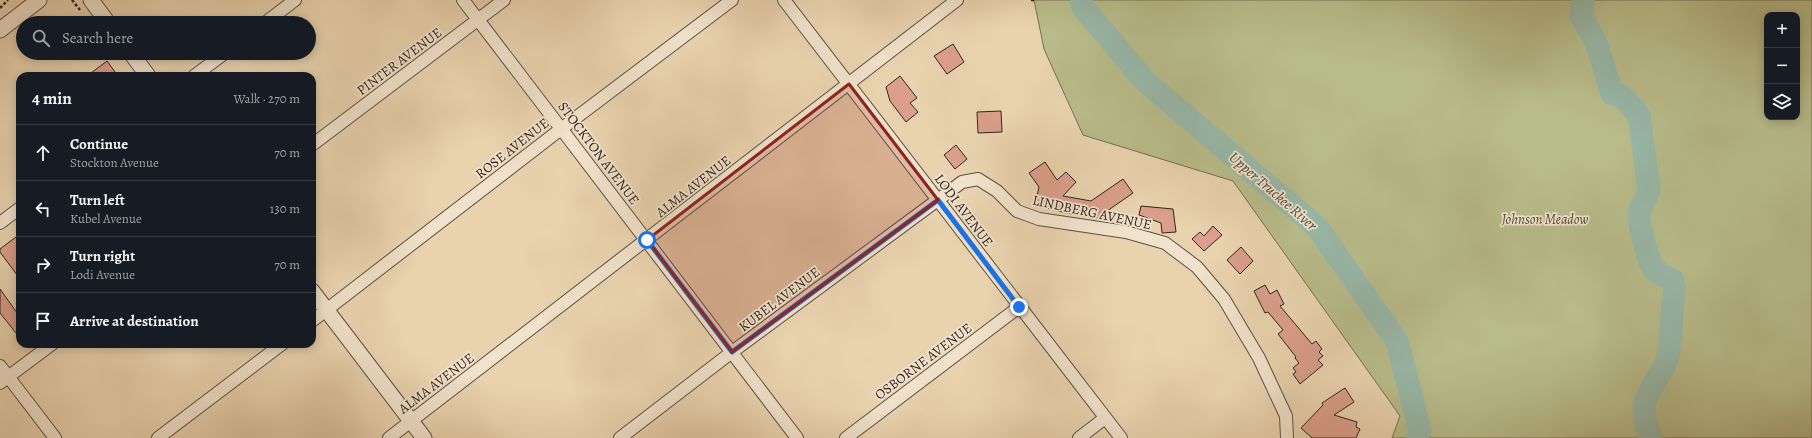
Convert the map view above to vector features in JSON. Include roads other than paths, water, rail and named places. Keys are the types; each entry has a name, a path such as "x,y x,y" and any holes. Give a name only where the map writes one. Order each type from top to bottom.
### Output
{"street":[{"path":"18,16 39,0"},
{"path":"91,0 103,16"},
{"path":"274,16 295,0"},
{"name":"STOCKTON AVENUE","path":"463,0 797,438"},
{"name":"PINTER AVENUE","path":"316,142 504,0"},
{"name":"ROSE AVENUE","path":"316,318 561,129 732,0"},
{"name":"LODI AVENUE","path":"784,0 1121,438"},
{"name":"ALMA AVENUE","path":"389,438 957,0"},
{"path":"0,30 16,18"},
{"path":"136,60 145,72"},
{"path":"199,72 216,60"},
{"name":"LINDBERG AVENUE","path":"938,200 962,182 978,179 997,191 1018,211 1039,219 1126,232 1165,243 1197,267 1224,298 1259,358 1286,416 1287,438"},
{"name":"KUBEL AVENUE","path":"620,438 732,352 938,200"},
{"path":"0,223 16,211"},
{"path":"316,295 424,438"},
{"name":"OSBORNE AVENUE","path":"846,438 1019,307"},
{"path":"4,380 47,348"},
{"path":"158,438 277,348"},
{"path":"0,366 4,380 55,438"},
{"path":"1079,438 1105,418"}],"waterway":[{"name":"Upper Truckee River","path":"1081,0 1083,7 1145,81 1317,227 1397,341 1420,430 1417,438"},
{"name":"Upper Truckee River","path":"1583,0 1581,16 1596,42 1612,94 1621,95 1639,115 1649,189 1641,208 1639,218 1651,264 1658,272 1673,280 1674,285 1675,292 1672,310 1669,353 1665,365 1647,397 1644,407 1645,421 1651,438"}],"park label":[{"name":"Johnson Meadow","path":"1545,219"}]}
